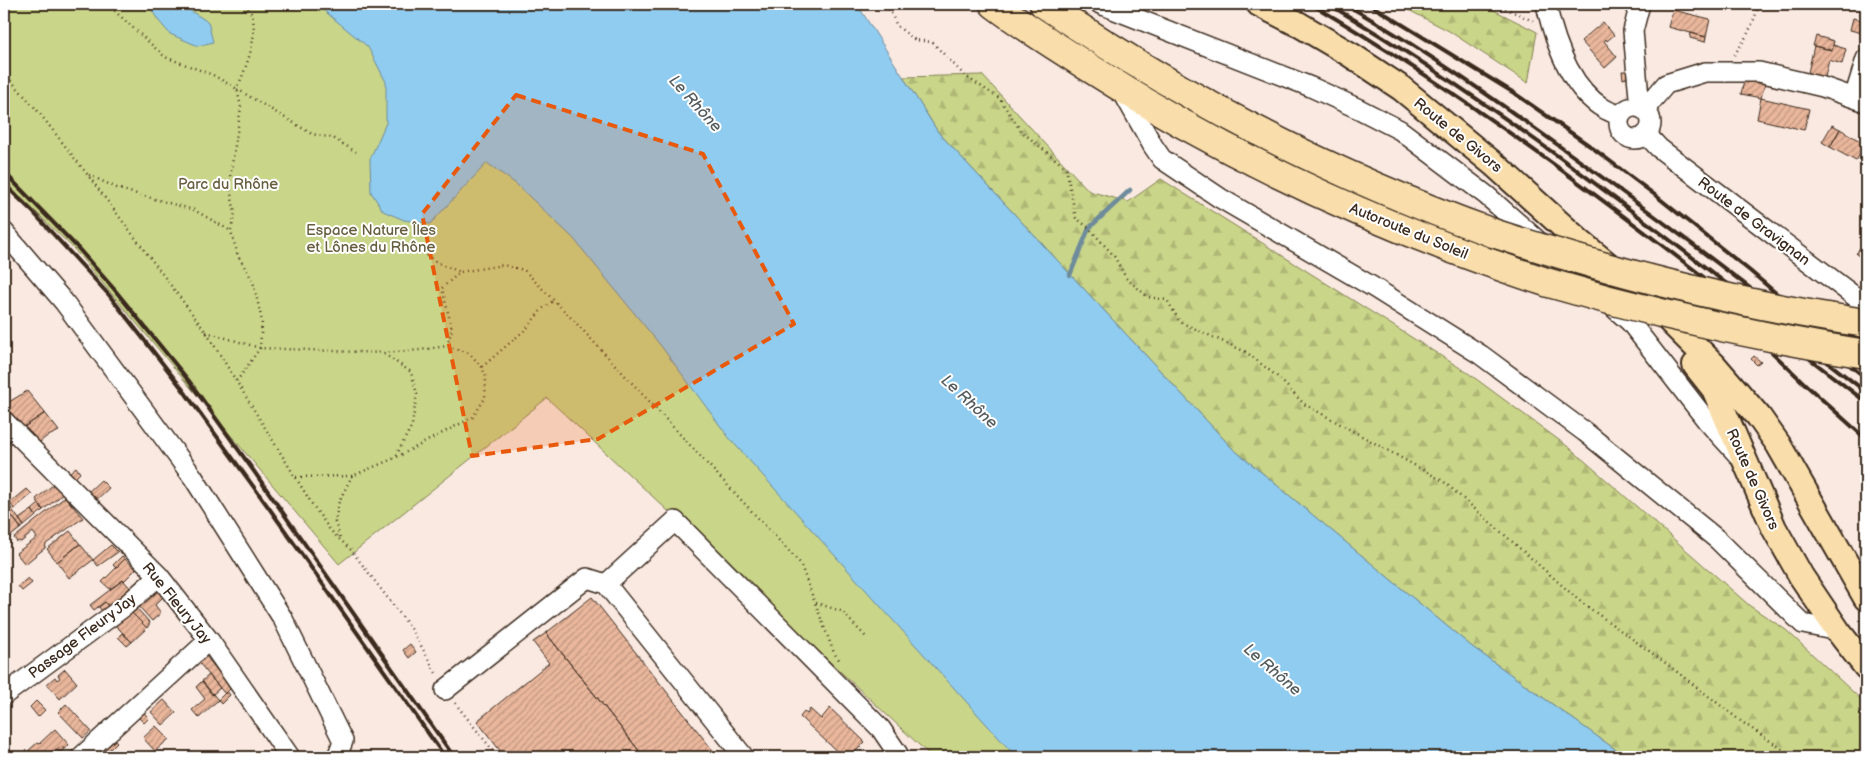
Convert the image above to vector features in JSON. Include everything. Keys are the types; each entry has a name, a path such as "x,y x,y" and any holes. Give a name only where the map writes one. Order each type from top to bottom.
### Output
{"highway":[{"name":"Autoroute du Soleil","path":"994,4 1121,88 1226,148 1330,198 1469,256 1549,283 1652,312 1761,336 1866,354"},
{"name":"Autoroute du Soleil","path":"1044,4 1136,63 1248,126 1355,178 1493,233 1573,258 1674,286 1778,309 1866,323"}],"main road":[{"name":"Route de Givors","path":"1259,4 1300,25 1351,55 1408,94 1496,166 1579,241 1640,292 1714,365 1759,417 1778,444 1866,598"},
{"name":"Route de Givors","path":"1640,292 1714,389 1774,528 1801,576 1838,631 1866,667"},
{"path":"1732,432 1742,420 1759,417"},
{"path":"1801,576 1825,601 1852,636 1866,644"}],"street":[{"path":"1100,4 1311,87 1367,112 1400,130 1486,194 1630,322 1707,421 1745,462"},
{"path":"1640,4 1633,31 1642,109 1650,118 1650,125 1646,134 1641,137 1632,138 1624,134 1620,127 1620,116 1629,108 1642,109"},
{"path":"1548,12 1567,67 1583,90 1602,107 1620,116"},
{"path":"1642,109 1666,84 1705,72 1759,72 1823,87 1860,100 1866,59"},
{"path":"1121,88 1162,159 1220,198 1373,287 1481,355 1585,432 1718,540 1803,624 1838,631"},
{"name":"Route de Gravignan","path":"1646,134 1659,148 1866,305"},
{"path":"4,232 64,302 193,477 283,620 343,752"},
{"name":"Rue Fleury Jay","path":"4,422 159,576 209,640 290,757"},
{"path":"606,584 674,521 881,728 898,754 898,757"},
{"name":"Passage Fleury Jay","path":"4,695 125,606 159,576"},
{"path":"445,690 587,578 606,584 744,757"},
{"path":"81,757 209,640"}],"path":[{"path":"107,4 165,57 214,75 312,134 333,138 356,152"},
{"path":"236,382 260,348 262,321 253,281 238,256 231,230 236,213 230,184 241,107 237,88 250,56 254,33 250,9 245,4"},
{"path":"887,4 897,26 914,40 932,42 965,76 999,98 1021,131 1066,168 1076,218 1089,228 1114,256 1126,278 1148,297 1167,300 1180,322 1246,352 1279,378 1304,404 1443,481 1581,602 1663,661 1742,722 1794,757"},
{"path":"1496,4 1535,22 1548,12"},
{"path":"1721,72 1745,41 1756,17 1759,4"},
{"path":"4,73 37,110 87,174 206,332 330,530 351,550 413,631 445,690 498,757"},
{"path":"87,174 119,189 194,210 231,230"},
{"path":"414,247 436,262 460,272 503,265 524,270 577,324 800,563 834,653 843,666"},
{"path":"447,346 452,328 442,288 460,272"},
{"path":"482,368 527,328 542,309 553,301"},
{"path":"206,332 260,348 383,353 447,346 469,353 482,368 486,378 485,398 473,417 395,458 352,476 296,478"},
{"path":"383,353 411,372 417,394 412,425 395,458"},
{"path":"341,539 335,522 339,502 352,476"},
{"path":"816,603 840,611 867,638"}],"highlighted area":[{"path":"516,95 703,154 794,324 598,439 472,456 422,214"}],"green space":[{"name":"Espace Nature Îles et Lônes du Rhône","path":"4,4 615,4 1295,757 932,757 547,398 339,564 74,249 4,181"},
{"path":"1397,4 1482,4 1537,32 1528,83 1449,31"},
{"path":"982,75 1089,191 1128,202 1161,179 1468,373 1571,449 1750,606 1786,630 1866,704 1866,757 1626,757 1471,646 1232,448 938,132 903,77"}],"water":[{"path":"148,4 180,4 208,22 213,42 198,46 170,34"},
{"name":"Le Rhône","path":"316,4 857,4 938,132 1232,448 1471,646 1626,757 1016,757 730,439 661,346 573,238 516,184 487,163 430,224 404,220 383,211 371,192 370,159 386,123 386,82 368,47"}],"building":[{"path":"1673,10 1710,19 1706,37 1668,27"},
{"path":"1853,18 1866,21 1866,34 1850,30"},
{"path":"1603,22 1614,35 1607,41 1606,39 1604,41 1617,57 1605,68 1581,41"},
{"path":"1691,33 1706,37 1705,42 1690,38"},
{"path":"1816,36 1834,41 1832,50 1813,46"},
{"path":"1833,45 1846,49 1842,64 1829,60 1824,81 1807,77 1814,46 1832,50"},
{"path":"1622,71 1627,71 1627,78 1623,79"},
{"path":"1744,81 1765,84 1761,98 1741,94"},
{"path":"1761,98 1809,109 1804,130 1757,119"},
{"path":"1832,125 1840,129 1830,147 1822,142"},
{"path":"1840,129 1865,144 1856,161 1830,147"},
{"path":"1861,246 1866,250 1862,258 1856,254"},
{"path":"1754,356 1761,362 1757,365 1751,359"},
{"path":"27,391 45,413 24,427 4,405"},
{"path":"45,413 59,431 40,442 24,427"},
{"path":"76,467 80,473 74,479 69,473"},
{"path":"101,480 109,488 95,501 87,493"},
{"path":"54,484 63,494 43,510 36,499"},
{"path":"27,489 32,494 14,509 10,503"},
{"path":"65,497 83,518 46,544 45,548 25,564 16,553 37,538 33,532 21,542 17,542 14,538"},
{"path":"8,504 24,526 21,528 5,507"},
{"path":"39,504 43,510 36,516 32,510"},
{"path":"5,507 21,528 7,539 4,535"},
{"path":"32,510 36,516 24,526 19,519"},
{"path":"70,531 80,544 57,562 47,549"},
{"path":"80,544 93,560 69,578 57,562"},
{"path":"111,545 118,552 98,566 93,560"},
{"path":"122,556 125,559 116,568 113,565"},
{"path":"125,559 136,569 124,581 110,589 102,582"},
{"path":"28,578 32,583 22,591 18,586"},
{"path":"123,580 133,591 111,609 105,602 94,610 90,605"},
{"path":"154,586 164,596 155,605 161,613 152,621 135,602"},
{"path":"592,597 718,757 644,757 546,633"},
{"path":"105,602 111,609 104,614 99,607"},
{"path":"133,604 150,623 147,628 128,609"},
{"path":"128,609 147,628 132,642 111,621"},
{"path":"122,633 132,642 127,646 118,637"},
{"path":"546,633 644,757 505,757 477,721 549,663 533,642"},
{"path":"410,644 416,652 409,658 403,650"},
{"path":"202,651 231,688 225,694 195,658"},
{"path":"65,669 77,683 60,699 47,684 55,677 57,680 60,678 58,675"},
{"path":"209,675 220,688 212,695 202,681"},
{"path":"202,681 218,700 199,718 192,710 205,699 196,687"},
{"path":"227,691 230,695 221,704 218,700"},
{"path":"164,700 176,713 163,725 151,712"},
{"path":"36,701 45,710 38,717 30,707"},
{"path":"66,704 91,731 83,738 58,712"},
{"path":"830,708 865,742 850,757 843,757 800,717 804,712 807,714 810,709 821,719"},
{"path":"140,709 149,718 144,723 135,714"},
{"path":"156,726 169,739 155,751 143,738"},
{"path":"55,729 69,745 64,749 61,746 49,757 47,754 44,757 33,757 27,752 37,743 39,744"},
{"path":"111,736 117,742 102,757 88,757"},
{"path":"61,746 64,749 60,753 56,750"}],"waterway":[{"path":"1070,275 1089,228 1130,190"}],"railway":[{"path":"1311,4 1384,48 1525,144 1663,246 1866,402"},
{"path":"1328,4 1399,47 1536,140 1669,239 1866,392"},
{"path":"1345,4 1448,68 1548,138 1646,209 1866,378"},
{"path":"1369,4 1514,93 1590,146 1655,195 1866,365"},
{"path":"4,172 77,247 189,381 454,757"},
{"path":"4,184 32,211 109,295 181,387 445,757"},
{"path":"1699,282 1806,385 1866,439"}],"park label":[{"name":"Parc du Rhône","path":"228,184"}]}
